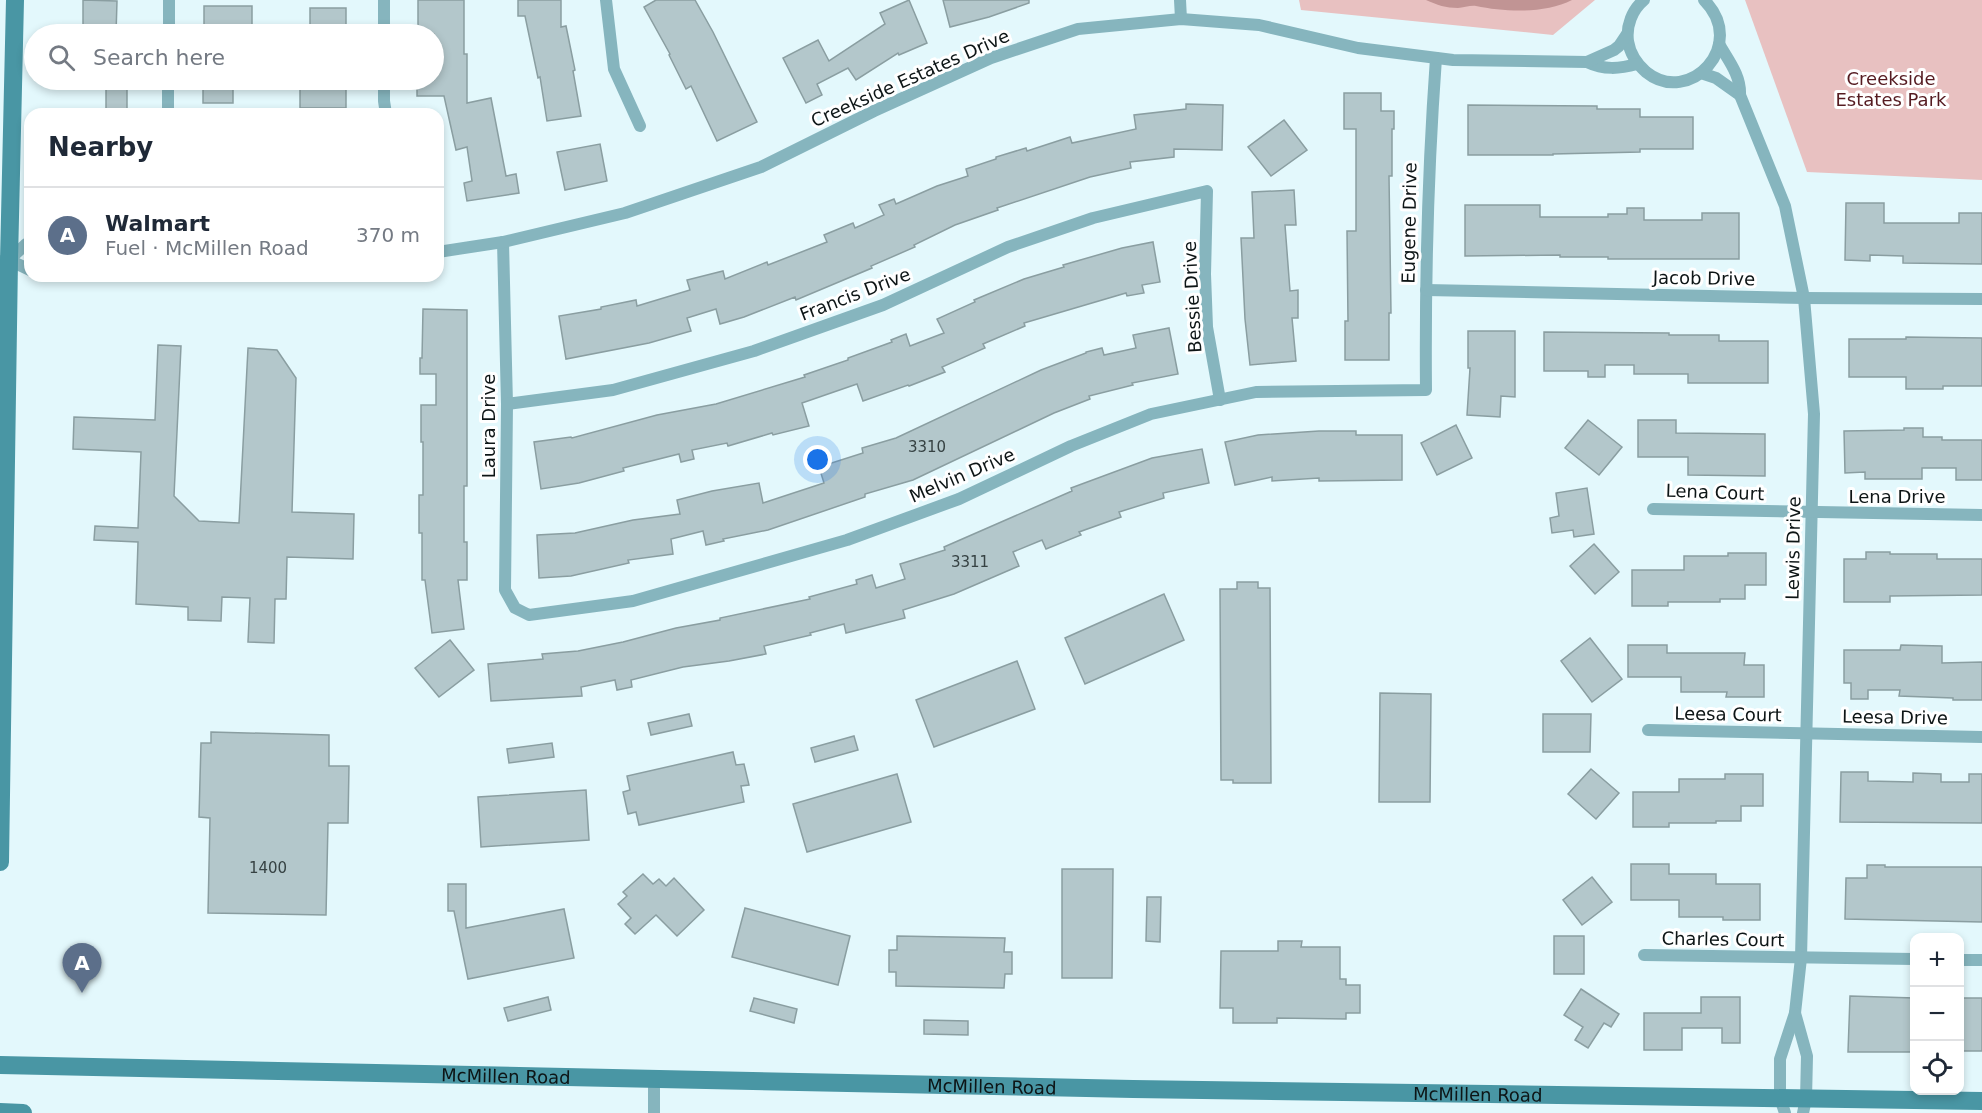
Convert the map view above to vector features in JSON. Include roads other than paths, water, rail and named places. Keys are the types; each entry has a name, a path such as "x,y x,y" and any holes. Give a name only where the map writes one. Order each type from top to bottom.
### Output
{"main road":[{"path":"0,862 4,260 15,0"},
{"name":"McMillen Road","path":"0,1065 1782,1106 1982,1101"},
{"path":"0,1112 23,1113"}],"street":[{"path":"169,0 169,24"},
{"path":"384,0 384,24"},
{"path":"606,0 614,69 640,126"},
{"path":"1180,0 1181,19"},
{"path":"1644,0 1632,15 1627,34 1629,50 1637,64 1652,76 1667,82 1680,82 1701,73 1713,61 1721,33 1713,11 1704,0"},
{"name":"Creekside Estates Drive","path":"444,251 503,242 625,213 761,167 874,111 991,58 1078,29 1181,19 1259,25 1358,48 1453,60 1587,62 1614,50 1627,34"},
{"name":"Lewis Drive","path":"1719,44 1737,74 1741,86 1740,95 1785,206 1804,298 1814,414 1801,958 1795,1013 1780,1059 1782,1106"},
{"name":"Eugene Drive","path":"1426,390 1429,152 1436,58"},
{"name":"Creekside Estates Drive","path":"1587,62 1598,68 1621,69 1637,64"},
{"path":"1701,73 1716,78 1740,95"},
{"path":"168,90 168,108"},
{"path":"384,90 385,108"},
{"name":"Bessie Drive","path":"1207,191 1205,274 1207,327 1220,400"},
{"name":"Francis Drive","path":"507,404 613,390 754,351 883,305 1008,247 1093,218 1207,191"},
{"name":"Laura Drive","path":"503,242 507,404 505,590 515,608"},
{"path":"4,260 24,245"},
{"path":"4,260 24,268"},
{"name":"Jacob Drive","path":"1426,290 1804,298 1982,299"},
{"name":"Melvin Drive","path":"515,608 528,615 633,601 847,540 959,499 1071,446 1151,414 1256,392 1426,390"},
{"name":"Lena Court","path":"1653,509 1812,513"},
{"name":"Lena Drive","path":"1812,513 1982,515"},
{"name":"Leesa Court","path":"1648,730 1807,734"},
{"name":"Leesa Drive","path":"1807,734 1982,737"},
{"name":"Charles Court","path":"1644,956 1910,960"},
{"path":"1964,960 1982,960"},
{"name":"Lewis Drive","path":"1795,1013 1808,1056 1804,1106"},
{"path":"654,1079 654,1113"}],"place":[{"name":"Walmart","path":"82,993"}],"park label":[{"name":"Creekside Estates Park","path":"1891,88"}]}
